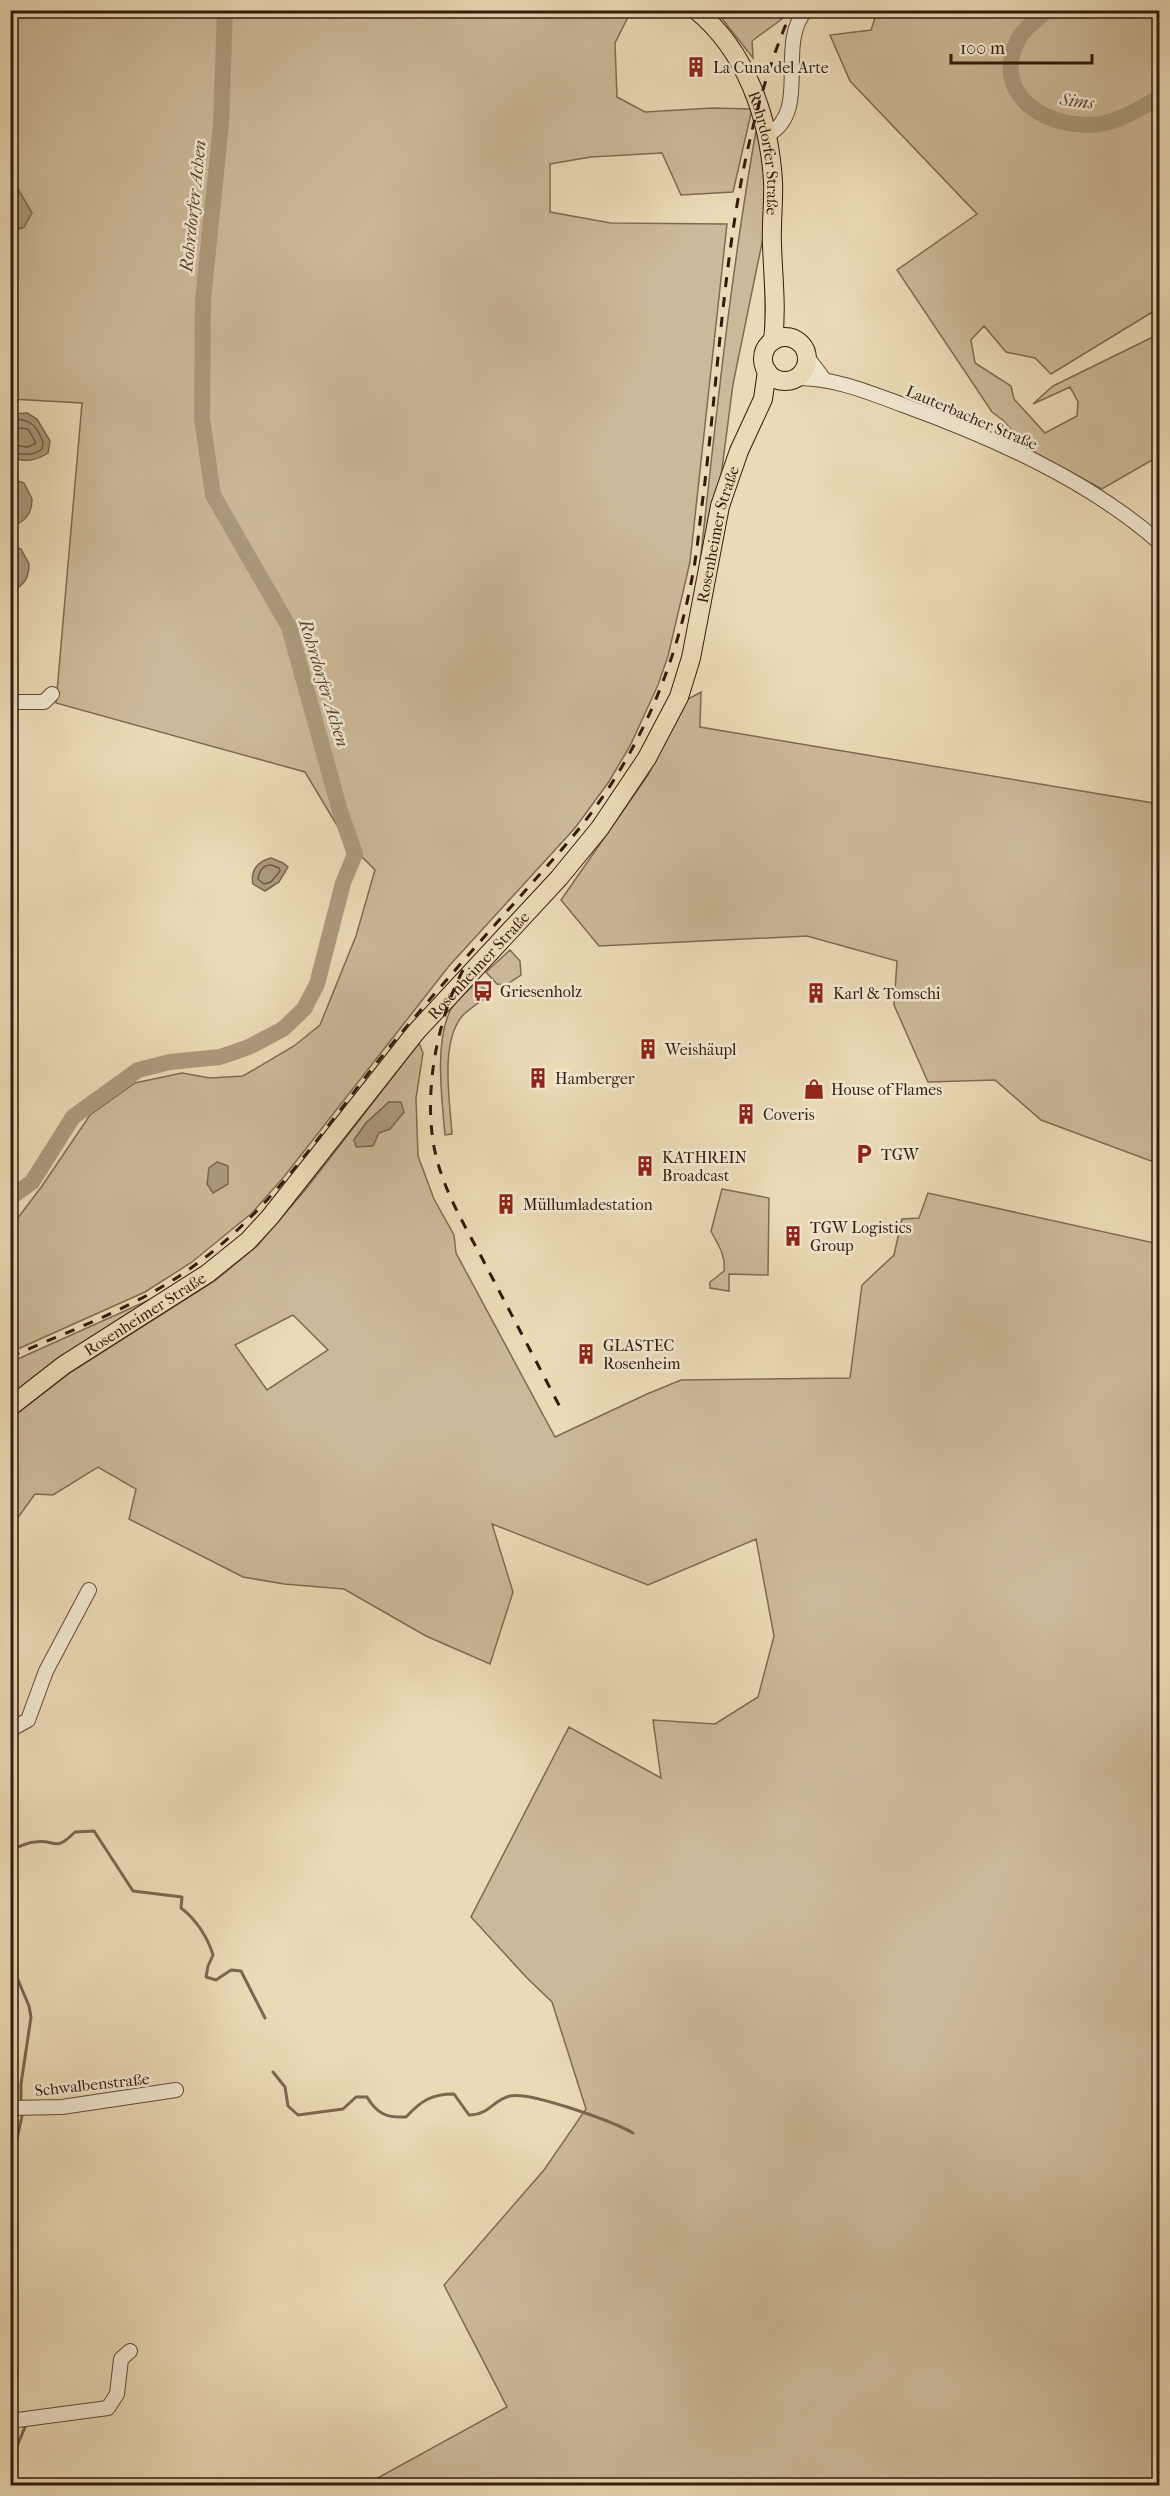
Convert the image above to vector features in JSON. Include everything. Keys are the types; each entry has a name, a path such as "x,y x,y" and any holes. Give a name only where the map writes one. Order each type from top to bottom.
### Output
{"main road":[{"name":"Rohrdorfer Straße","path":"696,10 720,34 747,76 767,135 773,183 772,244 776,314 782,339"},
{"path":"782,339 804,347 807,358 805,369 790,379 775,379 767,371 764,355 782,339"},
{"name":"Rosenheimer Straße","path":"10,1407 64,1365 207,1274 248,1241 270,1217 416,1032 600,828 646,758 679,697 691,658 720,506 739,451 763,399 767,371"},
{"name":"Rosenheimer Straße","path":"763,399 790,379"}],"street":[{"path":"767,135 778,129 788,111 794,39 806,10"},
{"path":"807,358 823,378"},
{"name":"Lauterbacher Straße","path":"790,379 823,378 946,420 999,443 1039,463 1113,508 1160,543"},
{"path":"10,702 44,702 52,694"},
{"path":"10,1730 28,1720 46,1671 89,1590"},
{"name":"Schwalbenstraße","path":"10,2108 62,2108 176,2090"},
{"path":"10,2421 108,2408 117,2394 121,2359 130,2351"}],"shaded area":[{"path":"1055,10 1057,13 1063,10 1159,11 1159,308 1051,374 1035,358 1006,352 984,326 971,340 975,363 1011,386 1014,399 1045,433 1077,416 1078,402 1070,387 1033,404 1053,386 1159,334 1159,456 1102,489 1035,453 1032,440 1013,432 992,412 897,270 977,214 850,81 830,35 871,30 875,18 869,11"},
{"path":"10,11 631,11 615,43 617,97 645,112 712,108 752,109 733,192 681,195 662,153 591,157 550,164 550,212 611,223 727,224 690,562 668,656 658,685 630,746 608,783 575,828 449,966 283,1178 252,1213 192,1262 145,1292 11,1352 11,1227 90,1115 135,1083 182,1073 210,1078 243,1076 294,1046 320,1025 356,936 375,870 347,842 305,772 56,703 82,403 11,399 11,232 24,227 20,195 11,177"},
{"path":"716,11 788,11 786,16 752,41 753,58"},
{"path":"757,125 765,156 765,228 733,384 720,484 698,581 731,295"},
{"path":"701,692 700,727 1159,804 1159,1164 1041,1120 995,1080 928,1082 894,1005 897,961 807,936 599,946 561,900 648,775 686,700"},
{"path":"510,950 520,961 521,975 506,985 497,984 486,972"},
{"path":"477,982 490,994 464,1014 456,1025 451,1039 448,1088 452,1134 445,1135 440,1071 442,1037 451,1009"},
{"path":"419,1043 423,1053 416,1098 418,1156 434,1199 454,1235 456,1253 555,1437 681,1380 850,1378 862,1285 894,1255 902,1219 919,1218 928,1193 1159,1244 1159,2485 369,2485 372,2481 507,2407 444,2285 544,2170 586,2109 552,2002 471,1917 569,1727 661,1778 653,1720 715,1724 758,1697 774,1636 756,1539 648,1585 492,1524 513,1592 490,1664 426,1636 344,1589 284,1584 243,1577 129,1519 136,1489 98,1467 53,1495 35,1494 11,1527 11,1418 71,1372 216,1280 257,1246 306,1189","holes":["389,1102 390,1129 354,1140 366,1123","293,1315 328,1350 267,1390 235,1345"]},
{"path":"722,1189 769,1198 768,1275 729,1274 729,1291 710,1288 710,1282 724,1271 723,1255 711,1231"},
{"path":"158,1296 11,1400 11,1362"}],"water":[{"path":"11,177 32,213 24,227 11,232"},
{"path":"27,413 37,419 50,441 48,453 30,460 11,458 11,414"},
{"path":"10,478 24,483 32,499 27,517 11,526"},
{"path":"10,544 21,549 29,564 25,581 11,591"},
{"path":"271,858 288,867 279,882 265,891 253,884 252,879 259,864"},
{"path":"389,1102 401,1102 404,1112 390,1129 379,1133 373,1146 356,1147 354,1140 366,1123"},
{"path":"217,1162 228,1166 228,1184 213,1193 207,1184 209,1168"}],"waterway":[{"name":"Rohrdorfer Achen","path":"10,1198 32,1182 73,1117 138,1070 170,1062 220,1057 249,1047 283,1029 304,1009 317,984 343,883 355,854 340,811 289,627 213,495 202,418 203,299 221,125 225,10"},
{"name":"Sims","path":"1048,10 1031,24 1018,40 1011,60 1012,78 1018,93 1030,106 1045,116 1062,122 1081,125 1100,124 1124,117 1160,97"},
{"path":"10,1850 32,1842 59,1844 75,1832 94,1831 133,1891 182,1897 181,1908 201,1929 213,1955 206,1977 216,1980 231,1970 241,1971 265,2018"},
{"path":"10,1961 29,2006 31,2017 21,2084 21,2100"},
{"path":"273,2072 285,2087 288,2106 298,2115 343,2109 356,2097 367,2097 383,2114 406,2117 427,2100 439,2095 454,2094 469,2115 481,2113 504,2098 520,2096 572,2108 633,2133"},
{"path":"10,2172 22,2116"},
{"path":"10,2463 25,2427"}],"railway":[{"path":"10,1357 106,1316 152,1293 195,1265 252,1216 301,1161 407,1026 578,830 630,753 657,697 686,608 697,551 722,316 739,191 752,129 770,69 792,10"},
{"path":"463,970 445,1013 434,1061 431,1110 436,1156 456,1209 561,1409"}],"place":[{"name":"La Cuna del Arte","path":"696,67"},
{"name":"Griesenholz","path":"483,991"},
{"name":"Karl & Tomschi","path":"816,993"},
{"name":"Weishäupl","path":"648,1049"},
{"name":"Hamberger","path":"538,1078"},
{"name":"House of Flames","path":"814,1089"},
{"name":"Coveris","path":"746,1114"},
{"name":"TGW","path":"864,1154"},
{"name":"KATHREIN Broadcast","path":"645,1166"},
{"name":"Müllumladestation","path":"506,1204"},
{"name":"TGW Logistics Group","path":"793,1236"},
{"name":"GLASTEC Rosenheim","path":"586,1354"}]}
